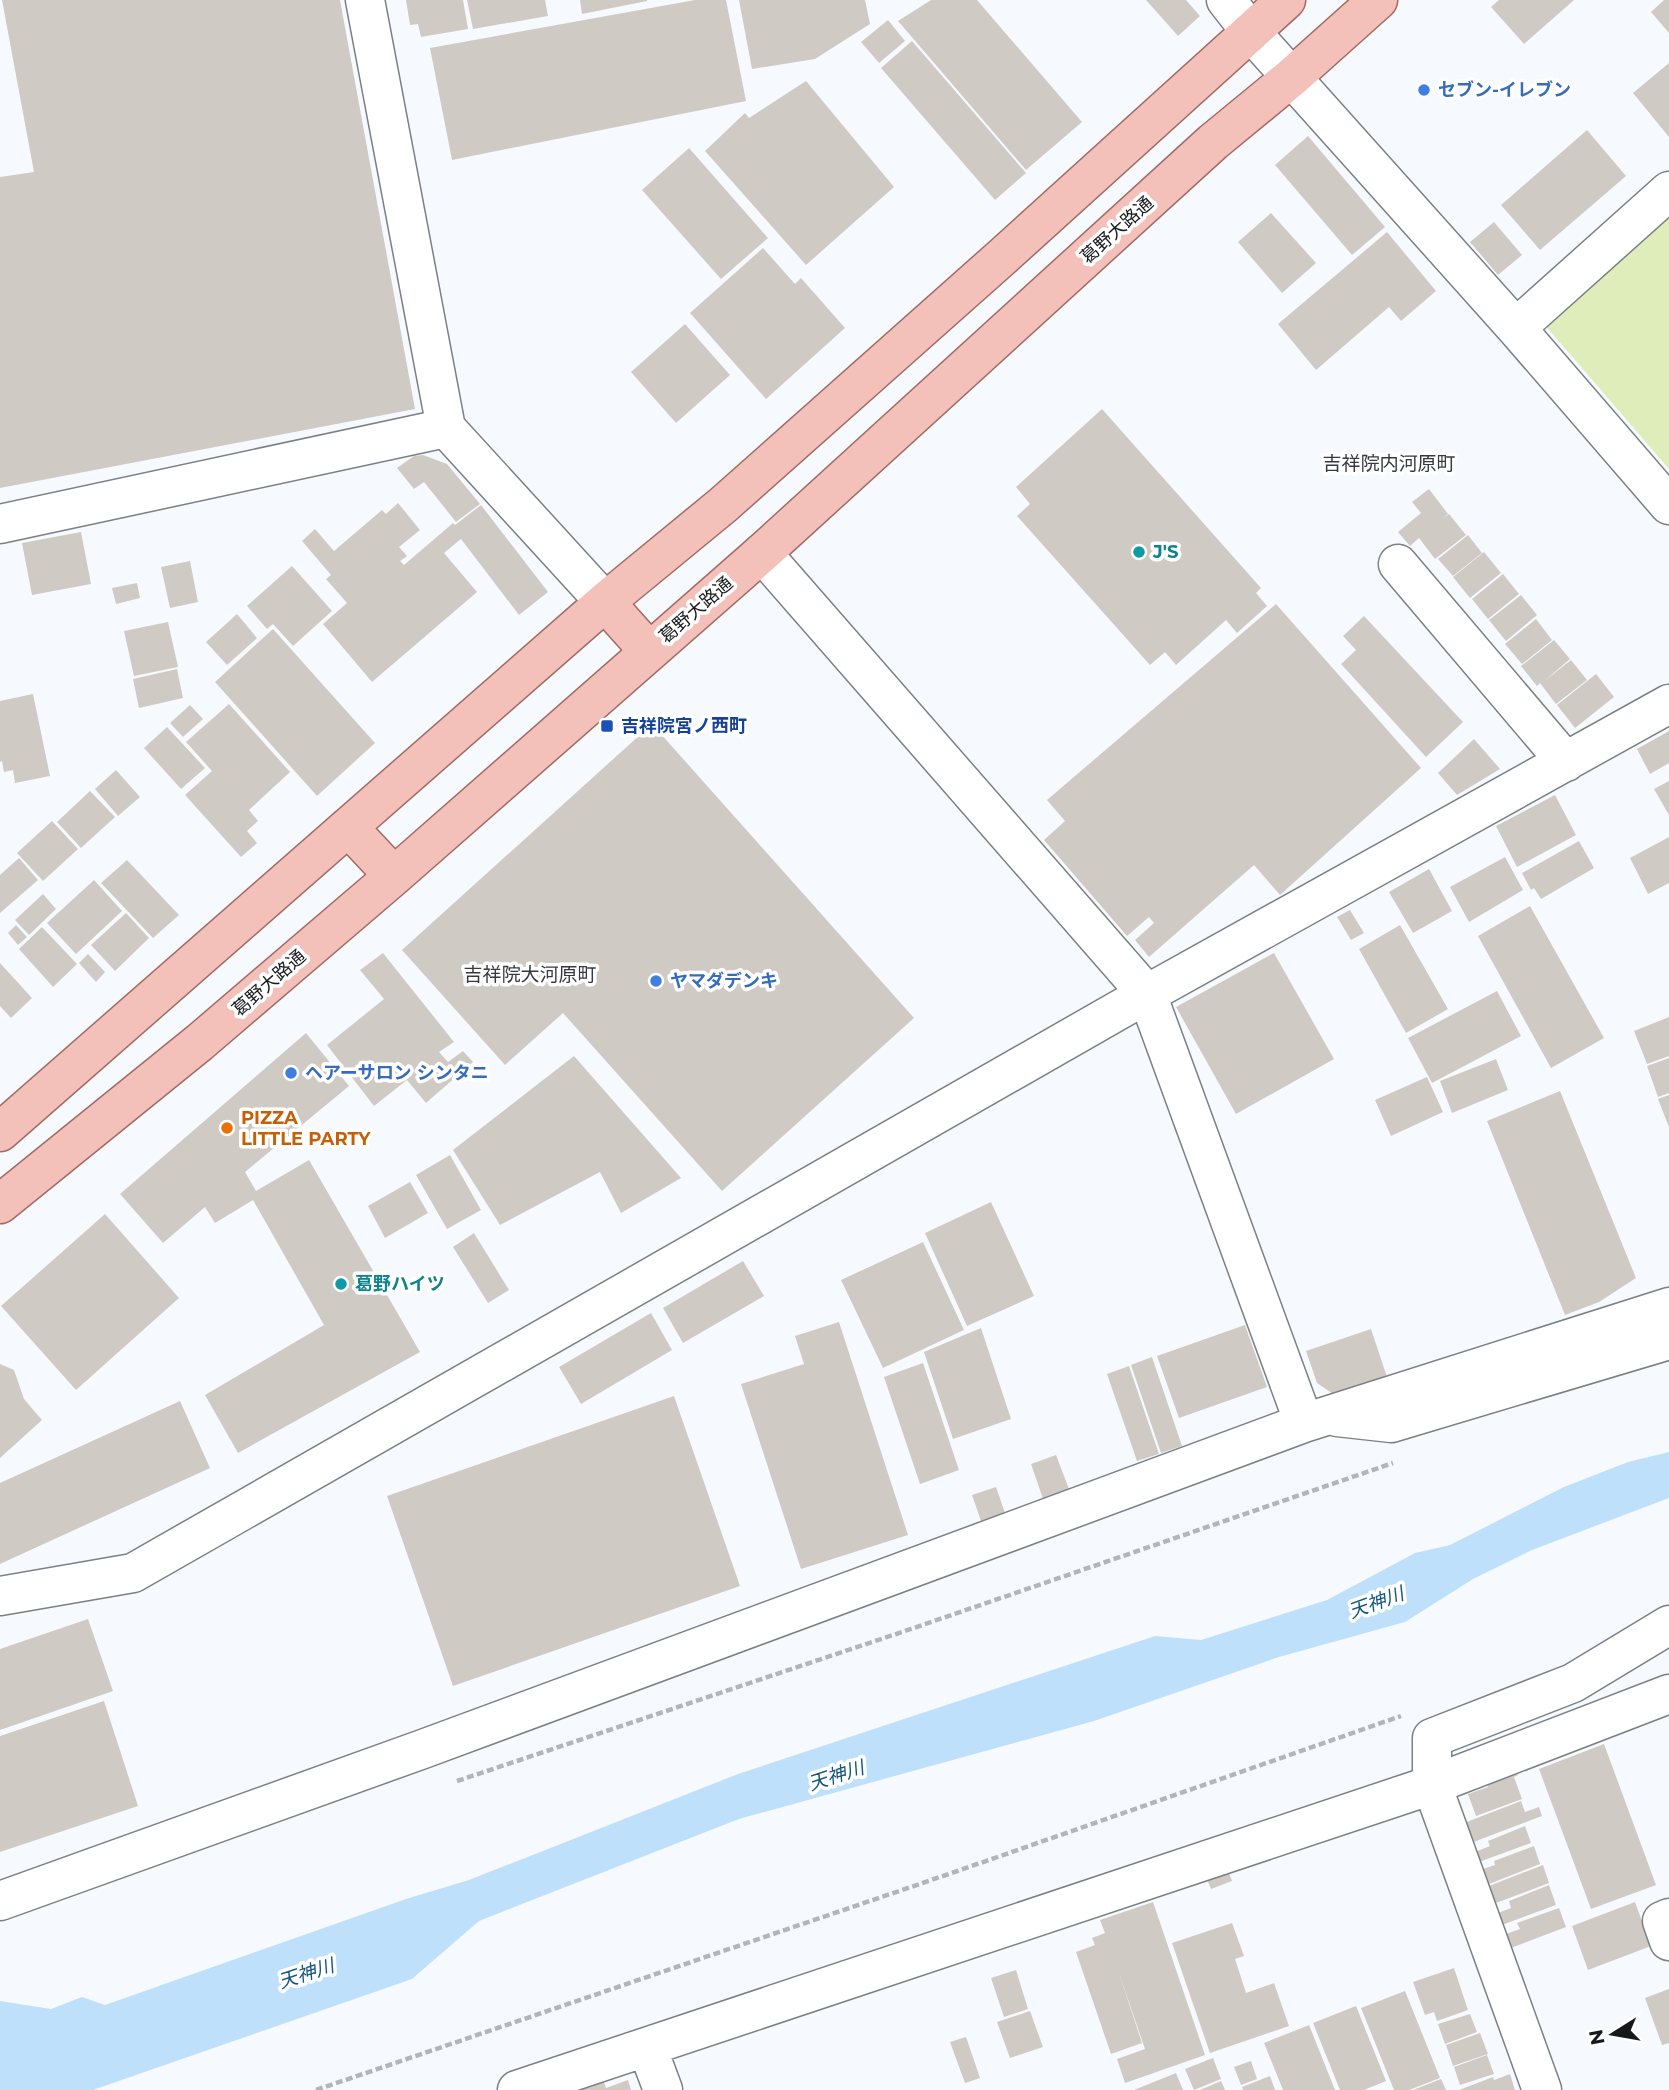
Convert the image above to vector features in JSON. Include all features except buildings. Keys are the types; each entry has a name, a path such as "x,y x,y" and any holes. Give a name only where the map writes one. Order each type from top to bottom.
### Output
{"main road":[{"path":"0,1132 605,601 723,505 1286,0"},
{"name":"葛野大路通","path":"0,1204 200,1042 394,876 648,650 762,553 1213,142 1292,77 1378,0"},
{"path":"1001,258 1040,300"},
{"path":"723,505 762,553"},
{"path":"605,601 648,650"},
{"path":"348,827 394,876"}],"street":[{"path":"365,0 446,428 605,601"},
{"path":"1226,0 1251,32 1516,328 1669,505"},
{"path":"1516,328 1669,191"},
{"path":"0,524 446,428"},
{"path":"762,553 1147,994 1315,1419"},
{"path":"1398,564 1566,762"},
{"path":"0,1596 133,1573 1147,994 1669,704"},
{"path":"0,1901 423,1749 1315,1419 1668,1335"},
{"path":"1542,2090 1432,1784 1432,1738 1573,1684 1669,1625"},
{"path":"517,2090 1432,1784 1669,1694"},
{"path":"1669,1918 1661,1921 1669,1941"},
{"path":"647,2047 663,2090"}],"path":[{"path":"453,1782 1403,1460"},
{"path":"316,2090 946,1875 1408,1713"}],"green space":[{"path":"1669,213 1669,469 1544,324"}],"water":[{"name":"天神川","path":"1669,1452 1669,1498 1532,1550 1473,1579 1405,1622 1279,1657 1094,1721 739,1819 479,1921 412,1979 93,2090 0,2090 0,2001 51,2009 82,1997 105,2005 406,1899 469,1880 738,1774 1155,1636 1201,1640 1327,1600 1415,1553 1450,1545 1564,1487 1628,1462"}],"place":[{"name":"セブン-イレブン","path":"1424,90"},
{"name":"J'S","path":"1139,552"},
{"name":"吉祥院宮ノ西町","path":"607,726"},
{"name":"ヤマダデンキ","path":"656,981"},
{"name":"ヘアーサロン シンタニ","path":"291,1073"},
{"name":"PIZZA LITTLE PARTY","path":"227,1128"},
{"name":"葛野ハイツ","path":"341,1284"}],"district":[{"name":"吉祥院内河原町","path":"1389,463"},
{"name":"吉祥院大河原町","path":"530,974"}]}
